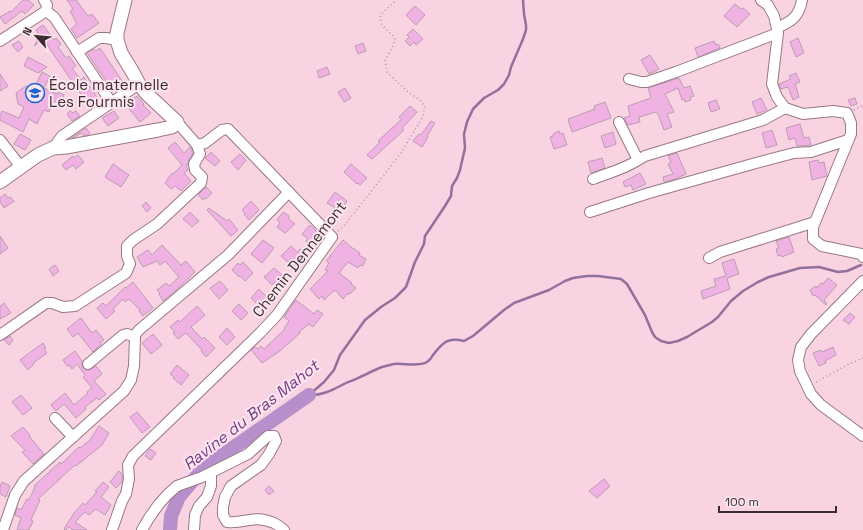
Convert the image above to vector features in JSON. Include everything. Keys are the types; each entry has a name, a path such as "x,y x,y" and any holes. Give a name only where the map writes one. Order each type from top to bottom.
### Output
{"main road":[{"path":"0,182 38,155 53,148 66,147 158,130 172,127 177,122 147,94 139,84 121,53 117,40 119,23 125,0"}],"street":[{"path":"0,40 46,11 47,5 44,0"},
{"path":"761,0 768,6 774,16 777,31 772,84 777,97 785,108 803,114 833,111 847,113 851,123 851,134 813,227 812,239 822,246 861,254 863,257"},
{"path":"629,79 647,82 777,31 797,15 802,0"},
{"path":"46,11 54,17 111,102"},
{"path":"77,52 99,38 117,40"},
{"path":"53,148 62,136 139,84"},
{"path":"593,179 634,163 645,156 763,120 785,108"},
{"path":"0,334 46,303 52,303 63,307 75,306 126,273 130,264 127,256 128,246 133,240 157,224 201,184 202,177 195,170 194,164 200,154 197,145 177,122"},
{"path":"619,122 638,160"},
{"path":"197,145 204,143 222,130 228,129 332,237"},
{"path":"0,140 21,167"},
{"path":"590,212 649,193 756,163 794,153 811,152 848,140"},
{"path":"3,530 14,495 24,481 124,391 131,380 134,366 135,335 138,330 228,255 289,192"},
{"path":"709,258 720,252 815,222"},
{"name":"Chemin Dennemont","path":"112,530 126,494 129,480 128,465 133,456 260,333 276,315 332,237"},
{"path":"863,281 800,347 798,360 800,371 811,394 821,405 863,436"},
{"path":"88,364 123,335 126,334 135,337"},
{"path":"55,418 73,437"},
{"path":"142,530 159,504 177,486 206,475 248,454 268,436 274,436 276,441 269,454 261,465 231,486 225,497 223,515 227,522 234,523 258,519 267,520 282,527 284,530"},
{"path":"194,530 195,515 199,506 207,497 211,486 206,475"}],"path":[{"name":"Chemin Dennemont","path":"332,237 344,226 401,153 422,118 425,107 420,100 409,93 387,72 385,60 393,46 395,38 382,25 380,17 383,12 397,0"},
{"path":"807,387 863,358"}],"building":[{"path":"23,0 28,0 34,5 25,14 22,11 5,24 0,17 10,11 11,12"},
{"path":"67,0 76,0 88,16 92,14 99,23 77,38 71,29 77,24 70,11 73,9"},
{"path":"735,4 750,14 737,27 724,16"},
{"path":"415,6 425,15 416,25 406,15"},
{"path":"43,25 54,40 56,38 61,44 58,47 66,58 69,56 76,66 72,68 81,80 84,77 98,99 95,101 97,104 91,109 43,39 34,46 38,39 35,35 38,33 36,30"},
{"path":"413,29 423,39 416,45 414,42 410,46 405,41 409,37 407,35"},
{"path":"798,38 804,53 796,57 790,42"},
{"path":"19,41 23,47 18,52 12,45"},
{"path":"714,41 720,48 698,57 695,48"},
{"path":"363,43 366,51 358,54 355,46"},
{"path":"100,48 124,84 117,89 115,86 111,88 87,53 94,49 96,51"},
{"path":"650,55 659,69 649,74 641,60"},
{"path":"28,57 47,67 38,73 24,66"},
{"path":"327,67 330,74 319,78 317,71"},
{"path":"42,72 50,76 44,88 57,94 58,92 64,95 60,104 54,101 49,112 44,110 37,124 29,119 23,132 0,120 2,111 19,118 24,107 18,104 16,93 26,86 34,89"},
{"path":"796,73 800,82 795,84 799,97 793,100 788,87 781,89 779,84 791,79 789,76"},
{"path":"0,74 8,86 0,91"},
{"path":"679,78 684,88 690,86 694,96 690,97 691,100 685,102 684,99 682,100 678,88 665,94 674,112 667,114 672,127 664,130 656,112 639,117 640,122 628,125 624,118 630,116 628,106 651,98 648,88"},
{"path":"345,88 351,98 344,102 338,92"},
{"path":"137,96 151,113 140,122 125,104"},
{"path":"761,98 767,110 757,114 752,102"},
{"path":"855,98 857,104 851,106 848,100"},
{"path":"716,100 720,109 711,112 708,103"},
{"path":"605,102 611,118 572,132 568,119 595,109 594,106"},
{"path":"410,106 417,112 402,128 404,130 372,159 367,155 380,142 378,141 402,119 399,117"},
{"path":"70,111 73,113 76,111 80,116 72,121 67,114"},
{"path":"114,111 119,118 108,126 102,118"},
{"path":"431,121 435,123 422,147 413,141 419,134 421,135"},
{"path":"800,124 804,138 809,137 811,145 797,146 795,138 789,140 786,128"},
{"path":"86,128 90,133 88,135 84,136 81,133 71,138"},
{"path":"772,130 777,145 766,148 762,133"},
{"path":"559,131 560,134 563,133 567,145 554,149 550,137"},
{"path":"613,132 616,144 605,148 601,136"},
{"path":"20,134 31,140 25,150 14,144"},
{"path":"175,142 184,153 190,147 193,153 188,161 188,164 186,165 188,170 184,173 191,181 181,191 175,186 171,189 165,183 172,173 173,174 182,165 168,148"},
{"path":"211,152 220,161 215,166 205,158"},
{"path":"677,153 686,174 664,182 663,177 673,174 668,164 671,162 668,156"},
{"path":"240,154 246,160 238,170 231,162"},
{"path":"78,155 84,162 76,169 73,165 66,170 62,165 73,156 74,158"},
{"path":"602,158 605,168 591,173 588,162"},
{"path":"818,160 819,163 824,162 827,176 812,180 809,162"},
{"path":"113,164 129,175 121,187 105,177"},
{"path":"351,164 367,178 360,185 344,172"},
{"path":"640,173 646,184 633,190 631,185 625,187 623,182"},
{"path":"206,187 212,193 203,200 198,195"},
{"path":"335,192 347,201 340,211 327,203"},
{"path":"5,194 8,198 10,197 14,201 4,208 0,202 0,198"},
{"path":"251,201 259,210 249,220 242,210"},
{"path":"146,202 151,208 147,212 142,206"},
{"path":"209,208 227,221 229,219 238,230 231,236 207,210"},
{"path":"190,212 199,221 192,227 183,219"},
{"path":"283,212 289,216 288,218 295,224 285,233 277,227 280,223 277,220"},
{"path":"310,225 320,235 310,245 306,241 308,239 302,234"},
{"path":"0,236 8,248 0,254"},
{"path":"789,237 794,252 782,257 781,255 778,256 776,249 779,248 776,241"},
{"path":"263,240 274,248 262,263 251,254"},
{"path":"343,240 360,253 359,255 366,259 363,266 360,265 358,268 348,262 339,273 356,288 350,294 347,294 343,299 335,290 324,300 322,296 319,299 310,289 328,271 325,270 329,263 326,261"},
{"path":"162,245 181,265 186,261 195,272 163,301 157,290 166,283 169,286 179,277 165,261 160,265 157,261 143,267 137,257 148,250 152,255"},
{"path":"291,246 297,252 300,249 306,254 293,267 281,256"},
{"path":"734,259 739,274 727,278 730,289 703,299 701,291 716,286 714,279 726,276 722,263"},
{"path":"243,262 253,273 245,281 232,270 238,263 240,265"},
{"path":"55,265 59,271 53,276 49,269"},
{"path":"274,268 282,275 272,285 264,277"},
{"path":"828,278 837,285 824,300 827,304 826,305 815,295 813,296 810,290 816,286 817,288 821,283 823,284"},
{"path":"220,281 228,290 219,299 210,288"},
{"path":"133,282 153,308 143,316 139,311 140,310 129,299 125,302 123,299 113,309 115,311 106,319 97,308 103,303 106,306 125,287 126,288"},
{"path":"259,289 271,302 263,310 251,298"},
{"path":"296,300 314,314 317,310 323,314 313,327 309,324 280,351 262,363 251,350 255,347 258,349 261,346 264,349 285,329 284,328 289,321 284,317"},
{"path":"4,303 11,313 0,319 0,306"},
{"path":"239,304 248,313 241,320 232,311"},
{"path":"197,306 205,315 191,327 202,339 204,337 215,348 206,357 201,351 202,350 186,333 178,339 173,333 175,332 170,327 178,320 180,322"},
{"path":"850,313 855,317 849,324 843,320"},
{"path":"81,318 92,333 96,330 104,340 93,352 78,333 73,337 67,329"},
{"path":"227,328 235,337 227,345 219,337"},
{"path":"153,334 162,345 151,354 142,343"},
{"path":"10,336 13,340 9,345 4,340"},
{"path":"43,343 46,348 44,349 47,353 33,363 34,364 28,370 20,360"},
{"path":"833,347 836,355 825,361 826,363 819,366 813,353 821,350 822,352"},
{"path":"75,351 82,361 83,368 89,370 96,366 102,374 94,381 106,394 99,400 97,398 85,407 86,409 76,418 64,404 56,411 51,405 65,393 74,405 92,388 83,377 85,375 77,364 72,369 69,365 67,366 63,360"},
{"path":"177,365 189,375 181,385 170,374"},
{"path":"21,395 32,408 23,415 12,402"},
{"path":"137,412 150,427 142,433 130,417"},
{"path":"99,426 109,433 102,445 76,466 75,465 38,499 40,500 31,520 33,521 29,530 17,530 21,518 15,515 17,508 21,510 27,499 29,500 35,487 34,486 60,462 61,464 79,447 80,448 90,440"},
{"path":"23,427 44,454 33,464 22,452 25,450 11,436"},
{"path":"150,449 156,453 151,460 145,456"},
{"path":"119,471 122,474 122,482 116,488 110,482"},
{"path":"604,479 610,486 597,498 589,491"},
{"path":"2,482 10,486 6,497 0,494 0,486"},
{"path":"103,482 109,487 101,497 111,505 105,515 96,509 89,515 85,512 75,522 87,530 73,530 69,527 65,530 64,529 74,513 83,503 85,505 97,492 95,491"},
{"path":"269,486 274,491 269,495 265,490"}],"waterway":[{"name":"Ravine du Bras Mahot","path":"309,395 324,382 334,370 340,355 365,320 395,298 406,287 415,262 424,244 425,236 451,196 452,186 460,170 465,148 464,134 467,122 473,109 484,98 498,90 504,84 509,75 526,30 523,0"},
{"path":"309,395 328,392 382,367 394,364 416,365 427,362 446,342 450,340 464,341 473,336 514,303 549,290 573,278 598,276 621,279 627,284 645,315 655,337 661,341 669,343 687,337 712,322 731,301 743,291 769,277 800,268 819,267 838,272 847,271 861,265"},
{"name":"Ravine du Bras Mahot","path":"170,530 171,516 179,497 202,470 309,395"}],"place":[{"name":"École maternelle Les Fourmis","path":"35,93"}]}
